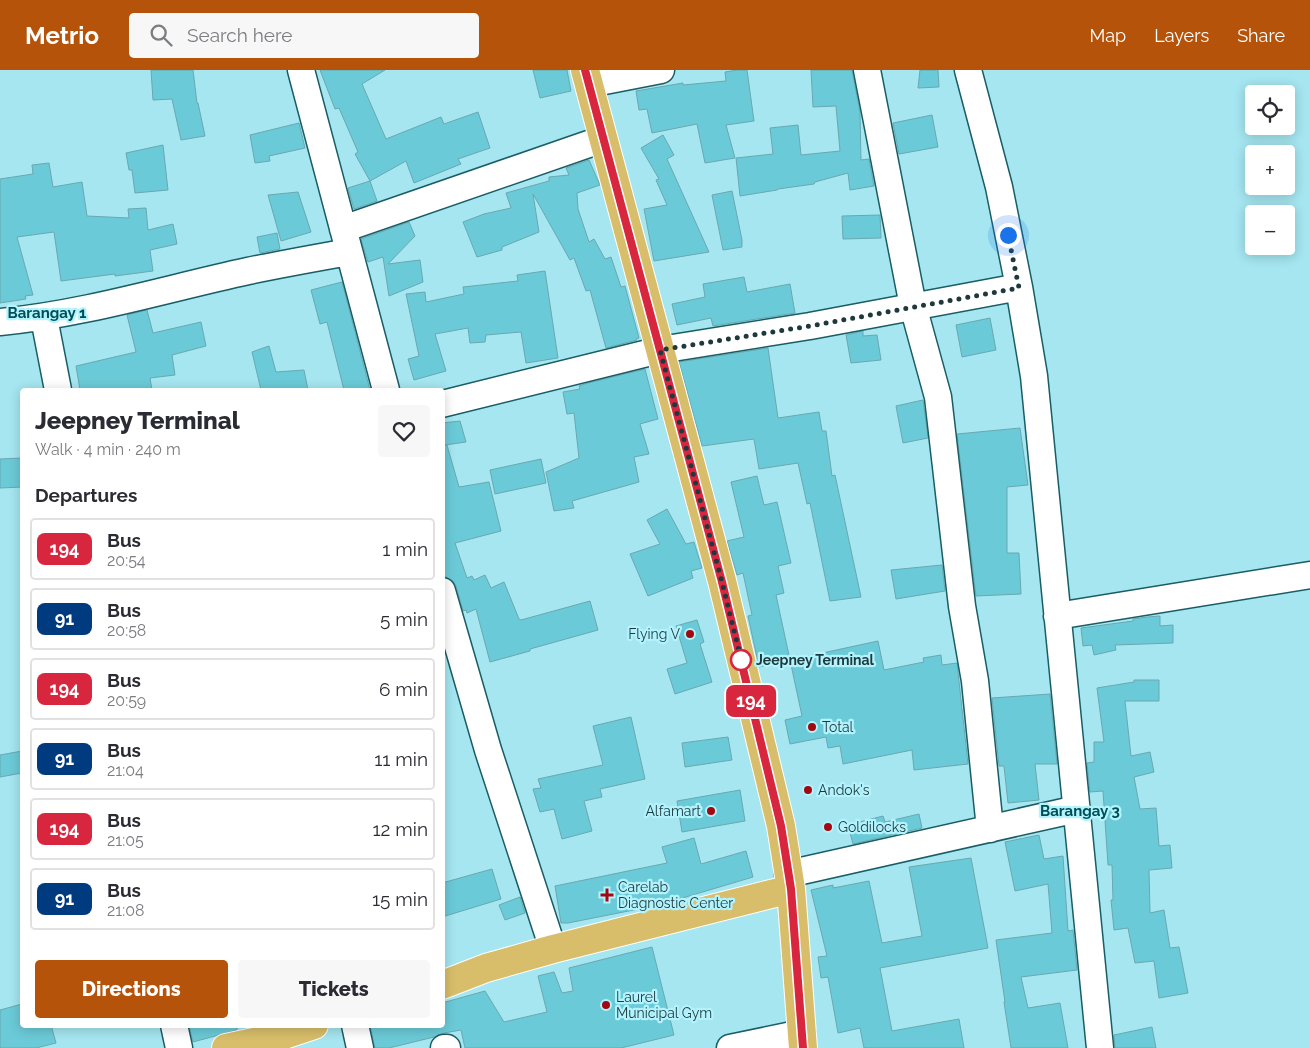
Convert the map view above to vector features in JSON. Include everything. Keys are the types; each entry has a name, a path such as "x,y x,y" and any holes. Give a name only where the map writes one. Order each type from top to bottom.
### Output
{"main road":[{"path":"587,77 722,582 781,826 790,881 802,1040"},
{"path":"445,984 486,968 553,949 603,938 790,881"},
{"path":"226,1048 278,1037 305,1028"}],"street":[{"path":"302,70 385,388"},
{"path":"587,77 660,70"},
{"path":"867,70 913,306 938,397 962,606 975,681 990,829"},
{"path":"968,70 999,187 1034,376 1100,1048"},
{"path":"0,322 44,318 249,271 346,240 603,140"},
{"path":"445,403 660,350 810,326 1019,288"},
{"path":"44,318 58,388"},
{"path":"1057,616 1310,575"},
{"path":"445,601 488,750 553,949"},
{"path":"790,881 990,829 1077,809"},
{"path":"175,1028 178,1048"},
{"path":"356,1028 360,1048"},
{"path":"730,1048 802,1040"}],"building":[{"path":"151,70 193,70 197,103 205,136 181,140 172,99 153,100"},
{"path":"320,70 385,70 362,84 386,139 441,117 444,124 478,112 490,148 458,159 461,164 414,183 406,161 370,181 355,154 358,152 339,108 335,109"},
{"path":"533,70 567,70 571,91 540,98"},
{"path":"747,70 754,121 726,125 735,158 705,163 697,124 652,133 647,109 639,110 636,91 683,83 683,85 726,81 725,72"},
{"path":"811,70 852,70 860,112 861,160 869,159 874,186 850,190 848,173 815,182 814,184 740,196 736,158 773,154 770,128 798,125 801,155 840,151 836,106 813,107"},
{"path":"920,70 938,70 939,87 918,88"},
{"path":"932,115 938,147 899,154 893,123"},
{"path":"299,123 305,148 269,156 270,161 255,163 250,135"},
{"path":"663,135 674,155 667,159 709,252 654,261 644,209 667,205 656,180 659,179 641,148"},
{"path":"163,145 168,190 135,193 132,170 129,170 126,153"},
{"path":"589,160 600,185 577,193 578,209 589,242 594,239 605,259 611,257 621,287 625,286 639,338 606,348 590,290 586,291 574,258 570,260 533,194 539,232 502,247 502,250 477,257 463,222 484,214 511,208 506,193 549,181 549,177 569,175 566,168"},
{"path":"49,163 53,187 82,182 87,216 129,218 128,209 146,208 148,230 173,224 177,244 150,250 153,271 61,281 54,232 17,237 33,295 25,296 26,299 0,303 0,179 33,174 32,165"},
{"path":"370,181 377,201 354,209 348,188"},
{"path":"732,191 742,247 723,250 712,195"},
{"path":"298,192 311,232 281,241 268,195"},
{"path":"880,215 881,238 843,239 842,216"},
{"path":"409,222 415,236 388,264 420,260 423,282 389,296 383,257 368,262 361,239"},
{"path":"277,233 280,249 260,253 257,237"},
{"path":"545,271 558,358 526,363 521,332 486,335 485,342 470,343 468,328 435,334 446,371 414,380 408,359 419,356 406,294 425,292 426,302 464,294 463,287 518,281 517,275"},
{"path":"744,277 747,292 790,284 795,313 713,326 711,318 677,325 672,304 705,297 703,284"},
{"path":"342,282 369,388 344,388 327,322 320,324 311,290"},
{"path":"147,310 153,333 201,322 206,346 172,355 175,375 150,378 152,388 80,388 76,366 136,352 127,315"},
{"path":"990,318 996,350 962,357 956,325"},
{"path":"863,331 863,336 877,335 881,360 851,363 846,335"},
{"path":"269,346 276,372 304,370 308,388 261,388 252,352"},
{"path":"768,348 778,418 819,412 822,431 826,431 832,476 835,475 861,597 830,601 810,503 807,504 798,463 759,469 754,439 702,446 679,362"},
{"path":"645,369 658,419 640,424 649,454 634,457 639,482 572,501 574,508 554,511 546,472 579,458 574,413 567,414 563,392 580,389 579,386 588,383"},
{"path":"923,400 928,438 903,443 896,406"},
{"path":"460,421 466,442 445,445 445,423"},
{"path":"1020,428 1028,485 1007,487 1007,553 1019,553 1021,594 976,596 957,434"},
{"path":"445,445 447,445 459,487 489,482 501,531 455,543 467,578 472,576 474,580 485,575 491,588 504,582 521,620 590,601 598,630 490,662 476,609 467,613 466,610 463,611 453,581 445,577"},
{"path":"20,458 20,487 0,488 0,459"},
{"path":"541,459 546,483 495,494 490,470"},
{"path":"757,476 764,505 777,502 791,563 778,566 784,593 776,595 790,660 759,667 748,616 752,615 743,573 737,575 727,541 744,537 731,482"},
{"path":"667,509 686,544 694,542 702,568 691,571 693,578 648,596 630,554 660,544 647,520"},
{"path":"942,565 945,591 896,599 891,570"},
{"path":"1160,616 1160,626 1173,625 1173,643 1115,645 1116,650 1094,655 1092,645 1083,646 1081,628"},
{"path":"697,620 704,642 700,644 712,682 675,694 667,669 687,663 676,626"},
{"path":"878,641 884,670 924,662 923,658 941,655 942,665 957,663 968,764 914,770 912,750 843,764 840,746 828,748 826,737 790,744 785,720 802,716 790,660"},
{"path":"1134,680 1159,680 1159,701 1125,701 1131,756 1150,752 1154,772 1134,777 1140,809 1156,808 1159,846 1170,845 1172,868 1149,870 1150,913 1164,910 1170,948 1179,947 1188,993 1159,998 1154,961 1135,963 1128,928 1114,930 1111,900 1113,900 1112,865 1108,865 1103,791 1090,792 1087,763 1094,762 1094,742 1104,742 1097,688 1134,682"},
{"path":"1050,694 1057,764 1035,764 1039,800 1008,803 1004,766 999,766 992,698"},
{"path":"631,717 645,779 600,789 602,797 584,801 592,831 562,839 554,809 540,812 533,789 541,788 538,779 603,765 593,726"},
{"path":"728,737 732,760 685,767 682,743"},
{"path":"20,751 20,773 0,777 0,755"},
{"name":"Alfamart","path":"740,790 745,821 682,832 677,801"},
{"path":"919,814 922,828 853,844 848,825 883,816 885,822"},
{"path":"1039,835 1044,859 1063,856 1068,931 1073,930 1077,970 1021,977 1028,1008 1060,1003 1068,1048 1011,1048 1004,1002 996,940 1052,933 1048,884 1015,891 1005,842"},
{"path":"694,838 701,864 746,851 753,877 659,905 561,923 555,886 667,863 662,847"},
{"path":"971,858 988,948 880,968 892,1031 959,1019 964,1048 864,1048 860,1028 838,1033 828,977 821,978 818,957 827,956 811,890 833,885 833,888 869,881 882,943 922,936 909,867"},
{"path":"492,869 501,899 445,916 445,882"},
{"path":"520,897 525,913 505,920 499,905"},
{"name":"Laurel Municipal Gym","path":"652,947 674,1035 621,1048 465,1048 461,1030 389,1048 375,1048 371,1028 445,1028 445,1002 485,991 504,1022 547,1012 538,976 554,972 562,993 573,991 569,968"},
{"path":"20,1005 20,1028 52,1028 56,1043 36,1048 0,1048 0,1010"},
{"path":"1152,1027 1156,1048 1115,1048 1114,1035"},
{"path":"190,1028 237,1028 237,1030 193,1042"}],"bus line":[{"name":"194","path":"585,70 722,582 781,826 791,889 803,1048"}],"place":[{"name":"Flying V","path":"690,634"},
{"name":"Jeepney Terminal","path":"741,660"},
{"name":"Total","path":"812,727"},
{"name":"Andok's","path":"808,790"},
{"name":"Alfamart","path":"711,811"},
{"name":"Goldilocks","path":"828,827"},
{"name":"Carelab Diagnostic Center","path":"607,895"},
{"name":"Laurel Municipal Gym","path":"606,1005"}],"district":[{"name":"Barangay 1","path":"47,313"},
{"name":"Barangay 3","path":"1080,811"}],"route":[{"path":"741,660 742,663 660,350 810,326 1019,288 1008,235"}]}
